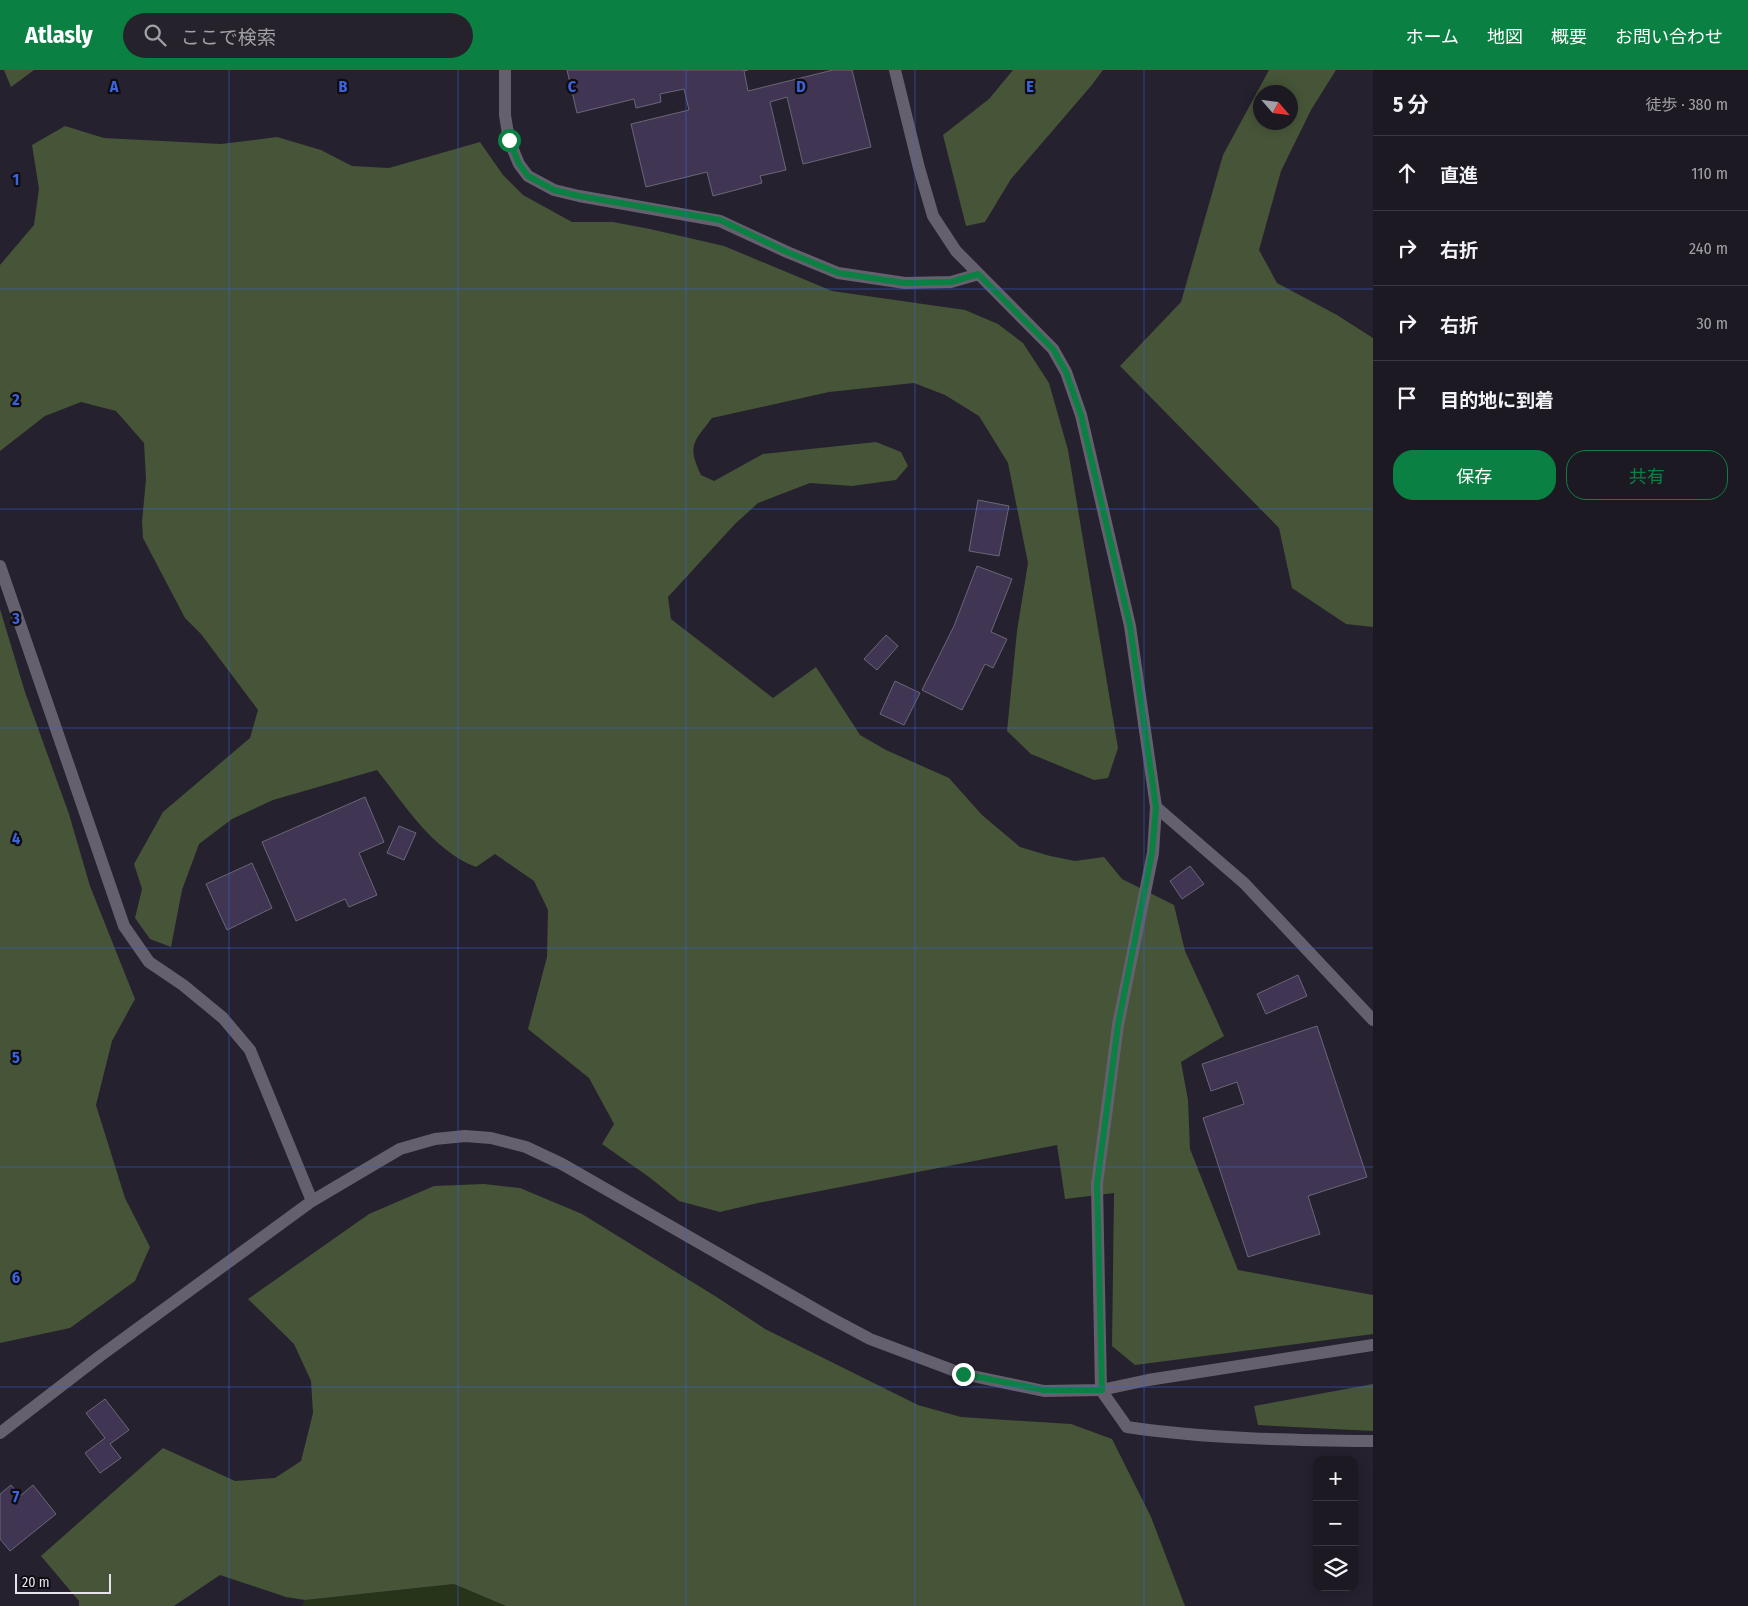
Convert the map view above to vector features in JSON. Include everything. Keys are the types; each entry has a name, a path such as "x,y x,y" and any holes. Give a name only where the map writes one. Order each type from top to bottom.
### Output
{"street":[{"path":"505,70 505,115 509,140 519,164 528,176 554,190 720,220 787,252 838,273 905,283 951,282 978,274"},
{"path":"895,70 933,216 956,251 1053,349 1066,372 1081,415 1130,626 1156,807 1152,853 1118,1025 1097,1184 1102,1390 1127,1427 1174,1434 1373,1441"},
{"path":"0,566 124,926 150,962 183,985 224,1018 250,1050 312,1201"},
{"path":"1156,807 1244,883 1373,1020"},
{"path":"0,1433 100,1356 312,1201 400,1149 434,1139 465,1136 491,1138 526,1146 562,1164 870,1339 963,1374 1044,1390 1102,1390 1148,1380 1373,1345"}],"green space":[{"path":"4,70 34,70 11,87"},
{"path":"1013,70 1103,70 1011,179 985,222 966,226 943,135 989,99"},
{"path":"1269,70 1336,70 1311,110 1281,171 1259,250 1277,283 1337,315 1373,338 1373,627 1346,624 1292,588 1279,528 1120,366 1181,302 1223,155 1253,100 1253,130 1298,130 1298,85 1261,85"},
{"path":"65,126 104,138 221,144 277,137 321,150 352,166 389,168 480,142 503,175 523,195 572,222 613,222 724,246 832,291 965,310 998,324 1023,343 1049,383 1068,450 1118,748 1108,778 1094,780 1031,754 1007,731 1017,631 1028,563 1008,463 979,416 945,395 914,383 829,392 712,418 696,439 693,450 701,475 714,481 763,454 876,442 901,452 908,466 896,480 852,486 810,483 758,503 735,524 668,597 671,619 773,698 816,667 860,735 886,750 949,778 982,815 1020,847 1075,861 1104,857 1122,879 1174,905 1185,951 1224,1036 1181,1062 1188,1100 1190,1149 1238,1270 1373,1295 1373,1334 1135,1365 1112,1346 1114,1193 1065,1199 1057,1145 720,1212 679,1201 602,1144 614,1124 589,1078 528,1029 547,957 548,910 534,881 495,854 476,867 446,850 409,812 377,770 273,800 232,819 199,844 182,890 171,947 150,939 135,918 142,889 134,864 163,812 250,738 258,710 201,634 185,618 143,538 142,522 146,479 144,443 116,411 81,402 45,416 0,451 0,265 34,225 39,189 32,145"},
{"path":"0,609 25,692 69,814 90,886 135,999 112,1041 96,1105 125,1198 150,1247 135,1281 70,1328 0,1343"},
{"path":"484,1184 520,1188 582,1214 765,1329 918,1405 961,1417 1071,1424 1112,1439 1151,1517 1185,1606 506,1606 454,1584 305,1600 286,1597 220,1575 174,1606 79,1606 79,1601 41,1556 163,1448 235,1481 275,1478 301,1461 313,1413 311,1381 294,1344 248,1299 369,1214 434,1186"},
{"path":"1373,1384 1373,1431 1258,1425 1254,1406"},
{"path":"454,1584 506,1606 302,1606 305,1600"}],"building":[{"path":"567,70 748,70 744,71 748,91 833,70 852,70 871,147 803,164 787,97 770,102 786,170 760,176 762,183 713,196 707,172 646,187 631,124 689,110 684,89 660,94 661,102 636,108 634,99 577,113"},
{"path":"978,500 1009,506 999,556 969,551"},
{"path":"977,566 1012,579 991,632 1007,639 993,668 985,664 962,710 922,690 954,626"},
{"path":"886,635 898,646 877,670 864,659"},
{"path":"895,681 920,693 904,725 880,714"},
{"path":"365,797 384,842 359,853 377,895 349,907 345,899 296,921 262,842"},
{"path":"399,826 416,833 404,860 387,853"},
{"path":"252,863 272,908 227,930 206,884"},
{"path":"1190,866 1204,884 1182,899 1170,881"},
{"path":"1298,975 1307,996 1266,1014 1257,994"},
{"path":"1317,1026 1367,1177 1308,1196 1320,1234 1248,1257 1203,1118 1244,1104 1237,1082 1211,1091 1202,1064"},
{"path":"105,1399 129,1430 110,1444 121,1458 100,1473 85,1453 105,1438 86,1413"},
{"path":"11,1485 20,1496 33,1485 56,1514 10,1551 0,1539 0,1494"}],"route":[{"path":"509,140 519,164 528,176 554,190 720,220 787,252 838,273 905,283 951,282 978,274 1053,349 1066,372 1081,415 1130,626 1156,807 1152,853 1118,1025 1097,1184 1102,1390 1044,1390 963,1374"}]}
